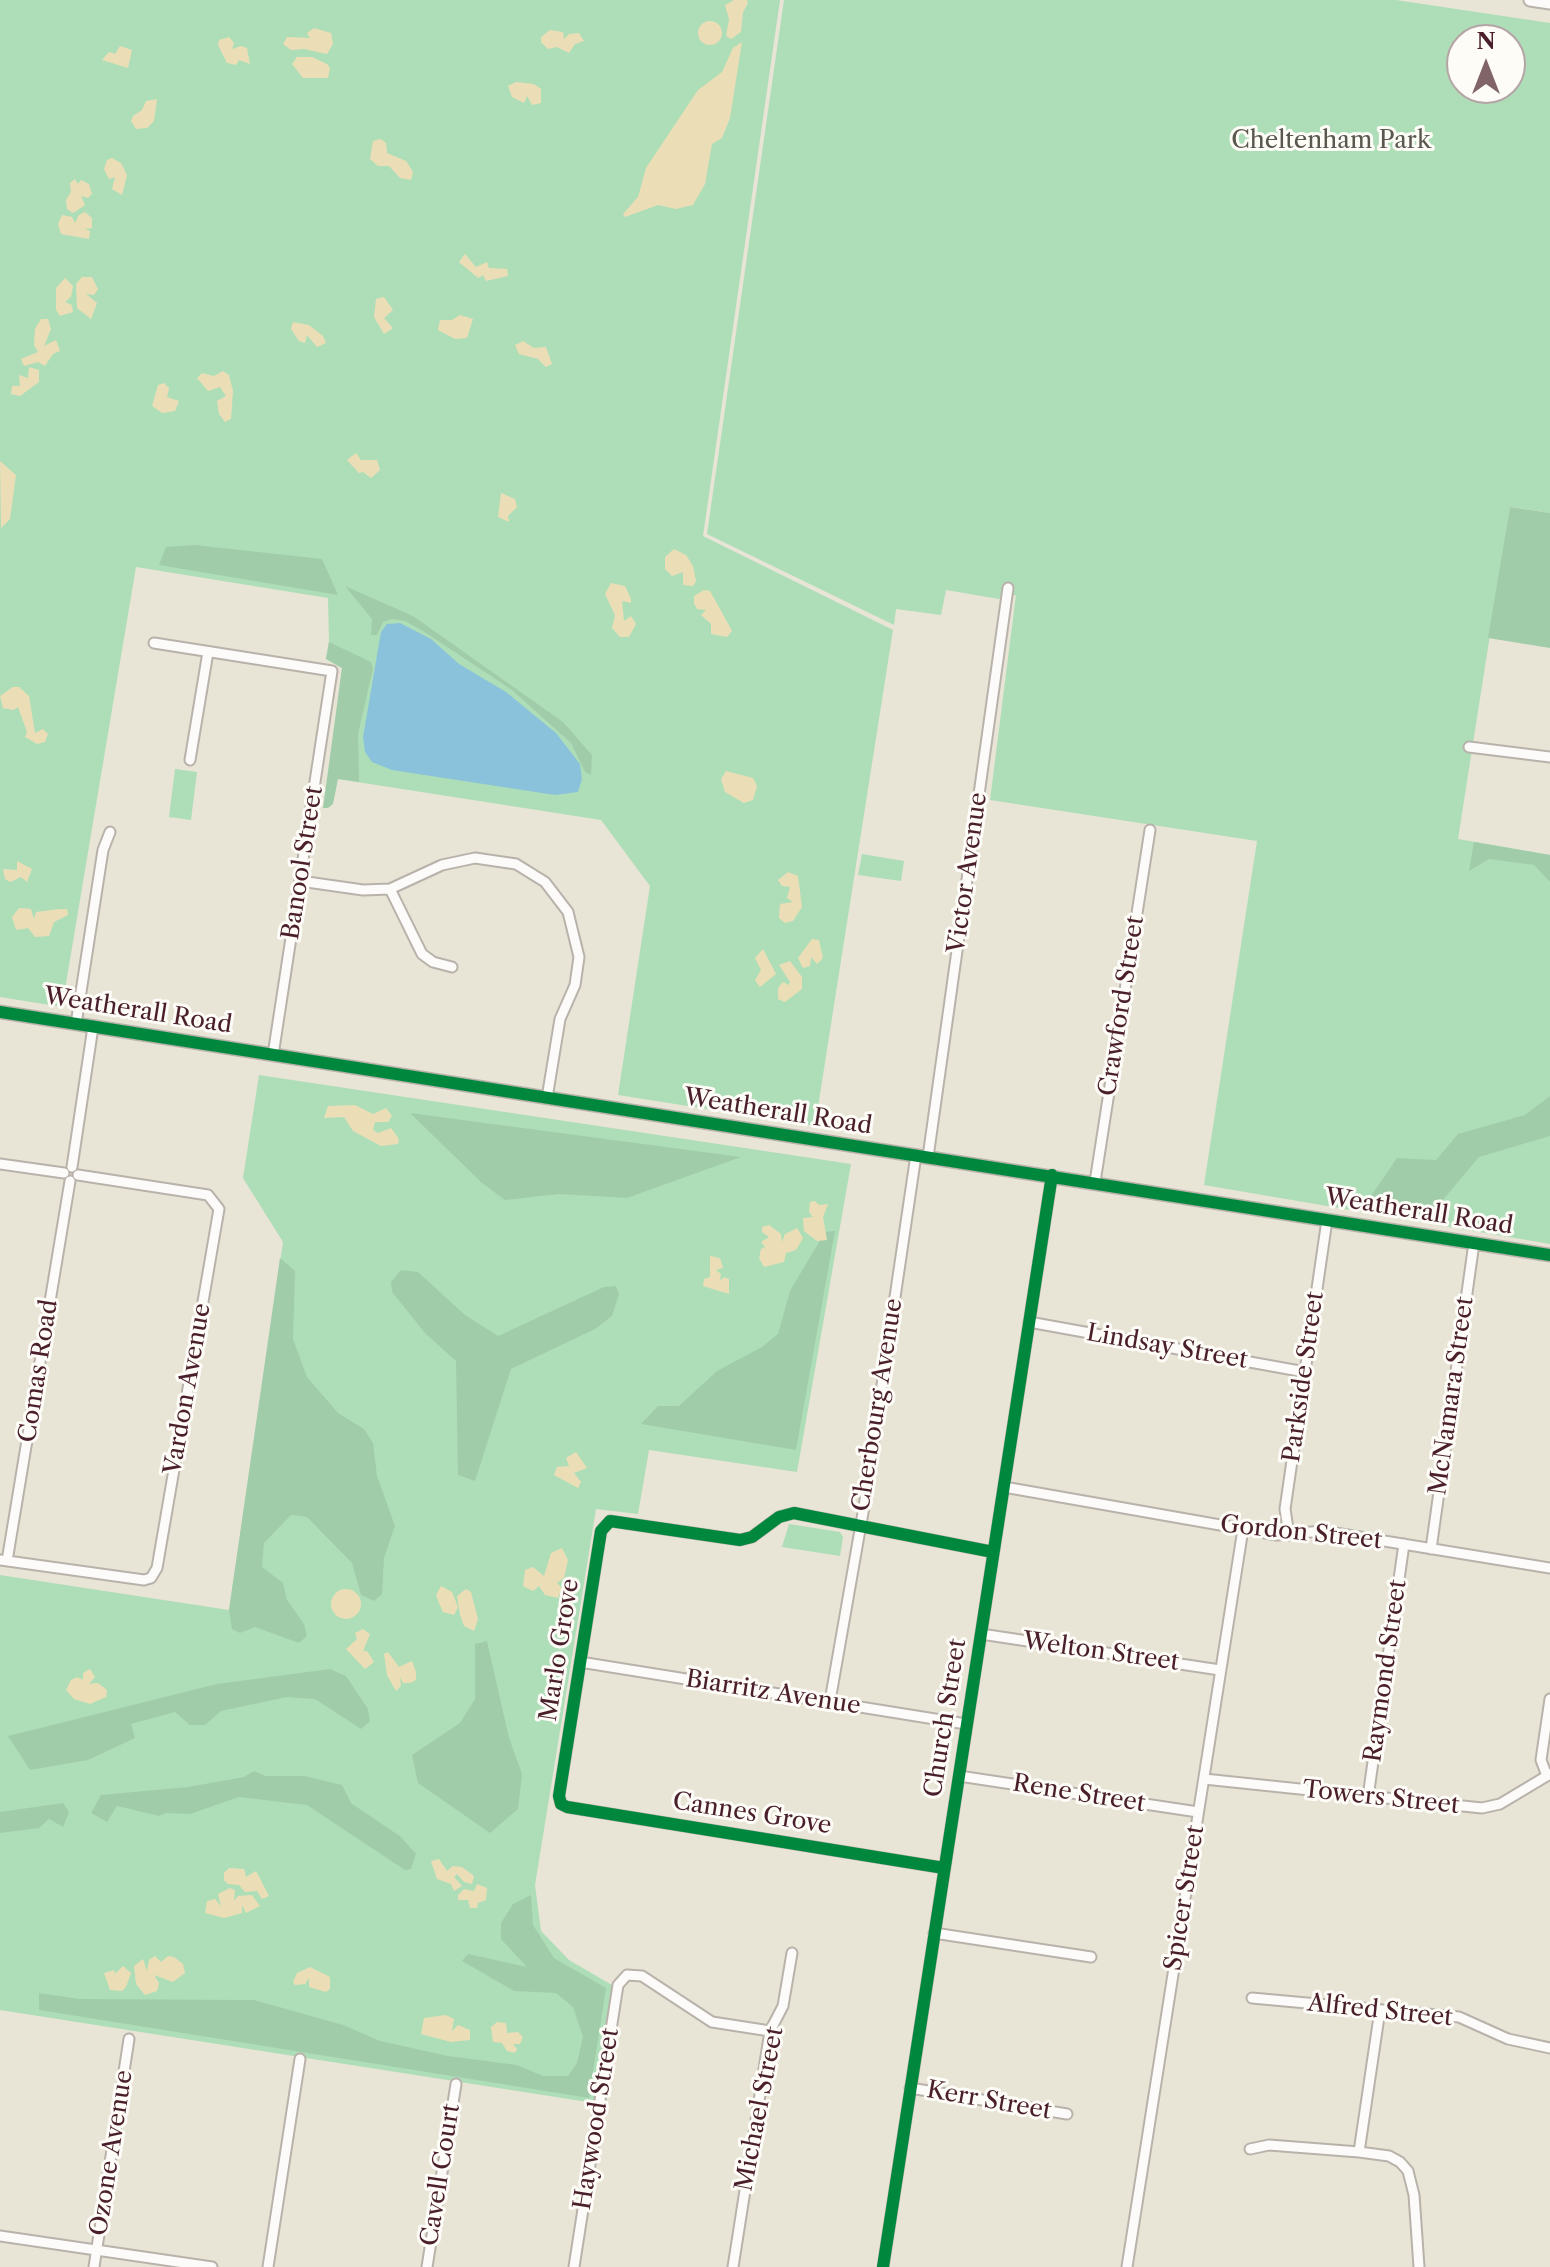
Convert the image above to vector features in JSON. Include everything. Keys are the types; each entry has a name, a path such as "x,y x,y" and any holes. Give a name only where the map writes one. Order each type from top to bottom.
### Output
{"street":[{"path":"1530,0 1550,3"},
{"name":"Victor Avenue","path":"922,1156 1008,588"},
{"path":"154,643 208,652 190,760"},
{"name":"Banool Street","path":"208,652 332,671 273,1055"},
{"path":"1469,747 1550,757"},
{"name":"Crawford Street","path":"1095,1182 1150,830"},
{"path":"76,1024 103,850 110,832"},
{"path":"300,881 363,890 390,889 442,865 486,858 525,868 558,896 575,930 579,967 560,1019 547,1098"},
{"path":"390,889 422,954 433,962 452,967"},
{"name":"Weatherall Road","path":"0,1012 1550,1255"},
{"name":"Comas Road","path":"4,1560 71,1174 93,1027"},
{"name":"Cherbourg Avenue","path":"830,1701 922,1156"},
{"path":"0,1164 71,1174"},
{"name":"Vardon Avenue","path":"4,1560 144,1580 151,1578 157,1568 219,1209 208,1195 71,1174"},
{"name":"Church Street","path":"883,2267 1052,1175"},
{"name":"Parkside Street","path":"1289,1535 1285,1509 1327,1220"},
{"name":"McNamara Street","path":"1431,1549 1474,1243"},
{"name":"Lindsay Street","path":"1029,1322 1305,1372"},
{"name":"Gordon Street","path":"1004,1487 1243,1529 1289,1535 1323,1531 1550,1568"},
{"name":"Marlo Grove","path":"559,1796 601,1531 605,1524 617,1520 740,1540 752,1537 786,1514 860,1524"},
{"path":"860,1524 923,1541 993,1552"},
{"name":"Spicer Street","path":"1127,2267 1243,1529"},
{"name":"Raymond Street","path":"1368,1797 1404,1544"},
{"name":"Welton Street","path":"981,1634 1220,1670"},
{"name":"Biarritz Avenue","path":"580,1662 966,1724"},
{"path":"1549,1775 1541,1764 1550,1699"},
{"path":"1543,1746 1550,1758"},
{"name":"Towers Street","path":"1204,1779 1488,1808 1549,1775"},
{"name":"Rene Street","path":"959,1776 1198,1812"},
{"name":"Cannes Grove","path":"559,1796 561,1804 567,1807 944,1868"},
{"path":"934,1933 1091,1957"},
{"name":"Michael Street","path":"733,2267 770,2031 783,2006 792,1953"},
{"name":"Haywood Street","path":"574,2267 618,1985 627,1975 642,1976 712,2022 770,2031"},
{"name":"Alfred Street","path":"1252,1998 1459,2017 1508,2039 1550,2048"},
{"path":"1359,2152 1380,2010"},
{"name":"Ozone Avenue","path":"94,2267 129,2039"},
{"path":"268,2267 300,2059"},
{"name":"Cavell Court","path":"427,2267 456,2084"},
{"name":"Kerr Street","path":"910,2088 1067,2114"},
{"path":"1250,2149 1269,2145 1389,2156 1408,2171 1414,2195 1419,2267"},
{"path":"0,2236 212,2267"}],"green space":[{"path":"0,0 780,0 703,536 893,630 815,1126 618,1095 650,886 601,820 338,779 336,722 342,668 326,659 329,642 328,598 136,567 62,1007 0,997"},
{"name":"Cheltenham Park","path":"784,0 1396,0 1550,23 1550,513 1510,507 1458,839 1550,855 1550,1244 1204,1185 1257,841 990,800 1016,595 999,599 946,590 941,615 896,609 894,625 707,534"},
{"path":"1510,507 1550,513 1550,648 1488,638"},
{"path":"195,545 322,559 338,595 159,565 166,547"},
{"path":"345,586 413,616 563,722 592,755 591,775 585,772 571,743 512,690 423,631 405,621 392,619 383,622 377,635 371,635 372,619"},
{"path":"329,642 371,662 373,669 358,734 359,782 338,779 333,804 323,808 342,668 326,659"},
{"path":"175,769 197,772 191,820 169,817"},
{"path":"1474,842 1550,855 1550,882 1534,865 1489,859 1469,871"},
{"path":"862,854 904,861 901,881 858,875"},
{"path":"259,1075 851,1164 797,1472 649,1450 638,1514 596,1509 535,1885 541,1931 569,1960 612,1985 594,2103 0,2010 0,1575 229,1610 283,1242 243,1178"},
{"path":"1550,1096 1550,1136 1479,1157 1426,1220 1362,1209 1397,1158 1436,1160 1458,1134 1525,1115"},
{"path":"410,1113 741,1157 627,1198 559,1194 505,1200 481,1182"},
{"path":"835,1231 796,1450 641,1424 658,1406 679,1406 717,1371 762,1347 778,1334 790,1291 825,1232"},
{"path":"280,1258 295,1271 293,1339 307,1377 338,1413 364,1429 373,1443 377,1476 395,1526 384,1558 382,1594 374,1601 361,1595 352,1563 307,1517 291,1515 264,1543 262,1567 283,1583 287,1600 304,1624 307,1636 299,1643 255,1627 240,1633 232,1629 229,1610"},
{"path":"401,1270 418,1272 465,1315 498,1336 604,1287 616,1286 619,1294 612,1316 595,1329 511,1369 475,1481 458,1475 456,1361 425,1333 392,1292 391,1282"},
{"path":"789,1524 840,1532 843,1537 840,1556 782,1547"},
{"path":"487,1641 509,1738 522,1774 518,1809 490,1833 418,1783 412,1755 460,1723 475,1699 475,1644"},
{"path":"330,1669 346,1676 368,1709 370,1721 361,1729 315,1699 287,1697 221,1711 205,1725 190,1725 175,1712 131,1724 135,1738 88,1760 30,1770 8,1736 217,1684"},
{"path":"254,1771 265,1776 304,1776 342,1785 351,1803 401,1837 416,1854 411,1869 405,1870 307,1805 239,1797 190,1814 166,1813 159,1816 117,1806 107,1822 91,1813 101,1795 188,1787 244,1777"},
{"path":"63,1803 69,1812 63,1827 49,1819 39,1828 0,1833 0,1812"},
{"path":"531,1895 533,1925 554,1958 606,1988 589,2098 39,2010 39,1993 79,1999 254,2000 343,2025 380,2041 448,2056 517,2065 543,2076 568,2076 577,2063 583,2037 573,2007 556,1993 514,1991 462,1961 468,1954 527,1967 501,1939 501,1923 513,1904"}],"sand":[{"path":"734,0 747,0 748,3 743,12 741,32 731,39 726,36 729,19 725,5"},
{"path":"710,21 721,28 722,33 715,44 710,45 699,38 698,33 705,22"},
{"path":"314,28 331,33 333,44 327,54 304,49 291,50 283,44 287,37 310,38 307,33"},
{"path":"550,30 563,32 564,39 569,34 579,33 584,41 575,44 569,53 557,47 548,49 541,42 541,37"},
{"path":"229,37 234,43 232,49 247,48 250,64 239,60 236,65 227,63 218,45 219,40"},
{"path":"742,42 730,118 722,138 712,144 705,184 693,205 676,209 658,205 625,217 623,214 638,197 646,168 698,90 722,72 733,48"},
{"path":"120,46 132,50 128,68 102,60 109,52 115,54"},
{"path":"297,57 312,57 327,64 330,68 328,78 303,78 292,64"},
{"path":"516,82 534,84 541,89 541,103 532,105 527,96 524,103 512,97 508,86"},
{"path":"157,99 154,121 147,128 136,129 131,121 133,116 142,110 146,101"},
{"path":"381,139 386,143 387,153 406,161 413,172 411,180 400,178 389,166 378,166 370,159 373,141"},
{"path":"112,158 121,163 127,175 122,195 112,189 115,177 109,179 104,169 107,160"},
{"path":"75,179 78,184 81,180 89,184 92,194 88,198 81,196 85,205 73,213 67,209 66,200 71,192 70,183"},
{"path":"85,212 92,218 92,228 85,229 90,231 89,239 61,234 58,224 62,215 72,217 75,223 79,215"},
{"path":"465,254 476,267 487,262 489,268 507,269 508,276 486,281 483,275 478,278 459,262"},
{"path":"82,277 92,277 98,289 94,295 86,294 97,303 91,319 77,308 76,284"},
{"path":"65,278 73,286 71,297 65,302 72,305 73,312 60,316 56,310 56,288"},
{"path":"384,297 393,310 384,318 393,328 384,334 374,317 376,299"},
{"path":"460,315 473,319 467,338 455,339 438,330 440,320 452,320"},
{"path":"41,319 48,319 51,329 44,346 56,340 60,351 53,354 45,366 38,362 24,366 21,359 38,352 34,345 35,329"},
{"path":"293,322 309,325 323,336 326,343 317,347 307,335 305,343 299,341 291,329"},
{"path":"523,341 534,348 546,347 552,364 546,367 538,359 519,354 515,345"},
{"path":"29,367 39,370 39,382 20,396 11,394 12,386 20,386 19,375 28,378"},
{"path":"223,371 229,375 233,391 231,419 225,422 219,414 217,401 226,396 220,387 208,391 197,378 202,373 214,376"},
{"path":"164,383 169,388 167,397 179,401 175,411 162,413 152,406 158,385"},
{"path":"356,453 361,460 377,460 380,470 371,478 363,472 359,473 347,460"},
{"path":"0,461 16,475 10,519 1,528"},
{"path":"501,493 515,499 517,507 508,516 509,522 498,517"},
{"path":"674,549 686,555 693,566 696,581 693,586 683,585 683,572 672,576 665,569 665,557"},
{"path":"611,583 625,586 631,599 631,603 622,601 624,621 631,616 636,624 629,637 620,637 612,628 615,615 605,594"},
{"path":"704,590 710,591 732,631 727,637 711,634 711,624 701,615 706,610 697,609 694,603 694,596"},
{"path":"13,687 19,687 29,696 35,733 43,729 48,734 45,742 37,744 25,737 27,732 18,707 13,710 3,708 0,696"},
{"path":"726,771 753,778 757,786 753,800 744,803 725,792 721,779"},
{"path":"17,861 32,869 27,882 21,877 10,882 5,879 3,869 17,870"},
{"path":"788,872 798,876 802,907 793,921 785,923 779,918 780,904 793,902 787,898 790,887 782,886 778,880"},
{"path":"19,908 31,909 34,919 36,912 60,909 67,909 68,915 54,922 49,936 35,937 28,928 17,930 15,927 12,917"},
{"path":"812,939 819,940 823,958 817,964 811,957 810,966 803,968 798,958"},
{"path":"763,949 776,974 760,987 755,980 761,970 755,958"},
{"path":"790,961 802,977 802,989 785,1002 778,999 778,988 783,982 789,985 790,982 779,965"},
{"path":"355,1105 373,1114 386,1108 392,1116 388,1122 375,1122 373,1130 378,1133 391,1128 399,1139 398,1144 381,1146 353,1131 344,1117 324,1118 328,1106"},
{"path":"815,1201 819,1205 828,1204 823,1217 827,1240 817,1241 804,1231 803,1218 813,1217 809,1212 810,1202"},
{"path":"769,1225 781,1234 782,1242 785,1234 797,1228 803,1238 796,1250 786,1253 784,1262 764,1267 759,1258 761,1249 765,1247 761,1242 769,1237 762,1232 762,1227"},
{"path":"710,1256 720,1258 723,1268 716,1270 721,1274 720,1281 724,1277 729,1279 729,1294 703,1286 704,1279 710,1277"},
{"path":"576,1452 587,1468 574,1473 581,1482 578,1488 554,1475 557,1467 569,1466 566,1458"},
{"path":"562,1548 568,1560 564,1578 557,1583 562,1588 558,1598 545,1595 539,1586 533,1591 523,1586 525,1570 533,1567 544,1576 551,1553"},
{"path":"441,1586 452,1592 458,1607 454,1615 443,1612 436,1595"},
{"path":"346,1589 357,1593 361,1604 357,1615 346,1619 335,1615 331,1604 335,1593"},
{"path":"466,1589 471,1592 478,1619 474,1631 464,1626 460,1615 457,1596"},
{"path":"363,1629 370,1634 363,1651 367,1651 374,1662 365,1669 346,1649 357,1639 355,1633"},
{"path":"388,1652 399,1667 412,1661 416,1672 416,1680 410,1683 403,1683 400,1677 401,1686 396,1691 387,1675 384,1654"},
{"path":"90,1669 95,1677 89,1684 98,1683 107,1690 106,1697 90,1704 74,1699 66,1690 71,1680 77,1677 83,1680 83,1673"},
{"path":"439,1859 447,1871 453,1866 462,1867 474,1876 472,1884 464,1882 457,1874 454,1877 462,1886 454,1891 451,1884 437,1879 431,1861"},
{"path":"229,1868 244,1869 246,1877 256,1871 269,1896 262,1899 257,1891 245,1892 239,1885 228,1884 224,1873"},
{"path":"477,1884 487,1888 486,1900 478,1903 477,1908 470,1908 468,1900 458,1900 458,1895 464,1889 474,1891"},
{"path":"230,1888 235,1890 234,1901 238,1896 252,1895 260,1906 246,1913 242,1905 242,1913 224,1918 205,1913 207,1901 215,1899 221,1906 218,1894"},
{"path":"155,1956 161,1962 168,1956 174,1957 183,1964 185,1973 173,1982 154,1975 159,1983 157,1991 145,1995 136,1984 134,1966 143,1959 147,1971 149,1960"},
{"path":"123,1966 131,1973 126,1987 122,1991 110,1990 104,1973 114,1970 115,1974"},
{"path":"310,1967 330,1977 330,1989 326,1992 309,1987 309,1978 305,1984 295,1985 293,1982 297,1973"},
{"path":"446,2015 454,2019 452,2031 458,2025 470,2030 470,2040 451,2042 421,2034 424,2018"},
{"path":"497,2022 506,2023 507,2033 518,2032 523,2037 520,2044 513,2044 517,2049 515,2053 507,2051 502,2043 493,2042 491,2027"}],"water":[{"path":"400,623 431,639 459,664 506,692 556,733 580,764 582,779 578,792 555,795 392,770 372,762 365,752 363,737 381,632 387,624"}],"cycle path":[{"path":"0,1012 1550,1255"},
{"path":"883,2267 1052,1175"},
{"path":"944,1868 567,1807 561,1804 559,1796 601,1531 610,1521 740,1540 752,1537 779,1517 794,1513 993,1552"}]}
